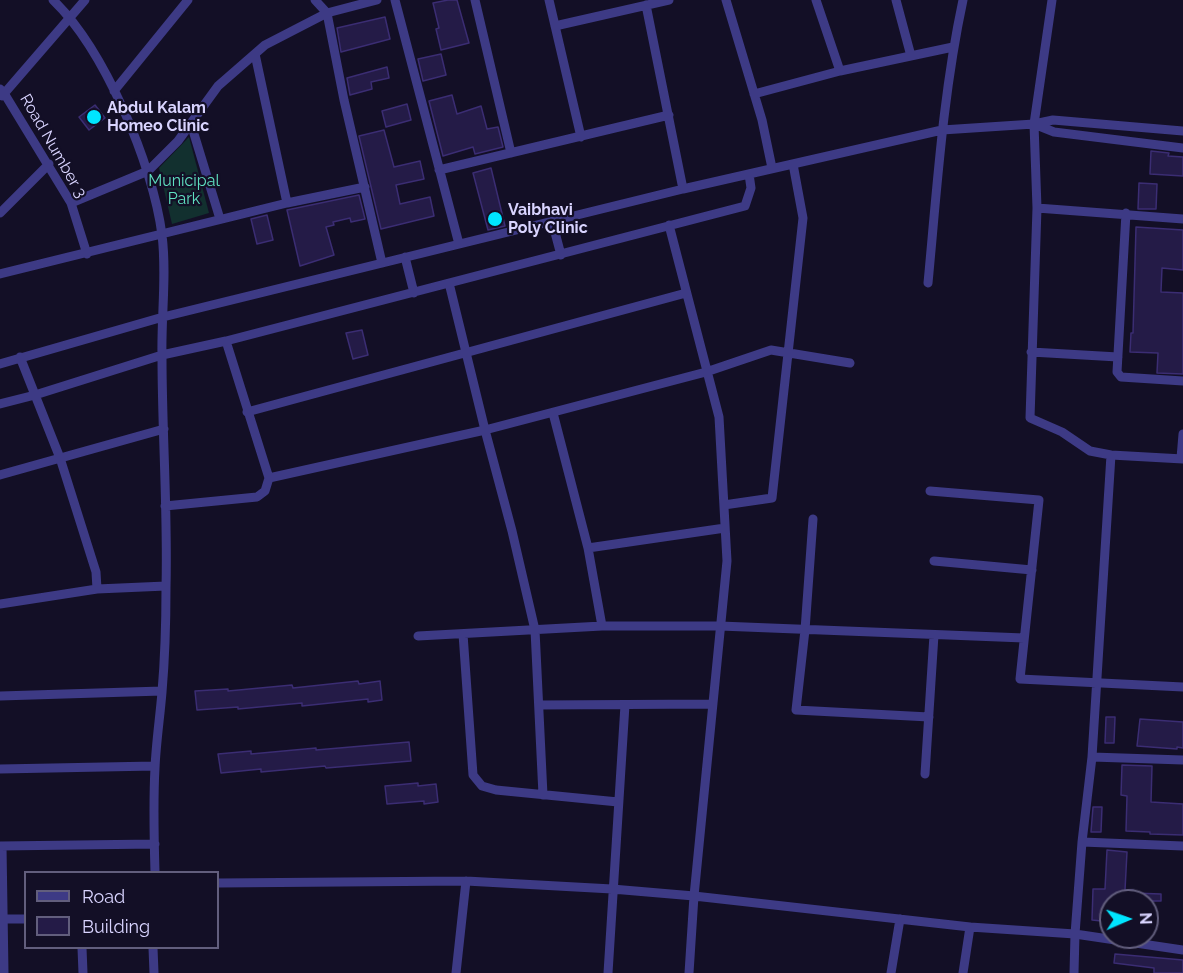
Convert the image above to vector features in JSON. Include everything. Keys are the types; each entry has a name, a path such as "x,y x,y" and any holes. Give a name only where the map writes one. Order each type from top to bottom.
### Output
{"street":[{"path":"53,0 70,16 114,91 148,171 162,234 166,586 162,691 155,766 155,871"},
{"path":"1,93 85,0"},
{"path":"114,91 188,0"},
{"path":"315,0 327,13 344,100 382,263"},
{"path":"71,203 148,171 178,141 218,86 265,45 327,13 377,0"},
{"path":"395,0 459,244"},
{"path":"475,0 511,153"},
{"path":"549,0 581,136"},
{"path":"555,26 669,0"},
{"path":"726,0 754,94 772,168"},
{"path":"816,0 840,71"},
{"path":"896,0 911,56"},
{"path":"928,283 942,129 953,47 963,0"},
{"path":"1052,0 1034,124 1037,208 1030,418 1062,432 1090,451 1111,455 1182,458 1183,434"},
{"path":"646,5 683,189"},
{"path":"754,94 840,71 953,47"},
{"path":"255,54 287,203"},
{"name":"Road Number 3","path":"1,93 49,164 71,203 87,254"},
{"path":"439,170 669,115"},
{"path":"0,364 164,317 683,189 942,129 1034,124 1053,120 1183,131"},
{"path":"191,124 220,219"},
{"path":"1034,124 1054,132 1183,148"},
{"path":"0,213 49,164"},
{"path":"723,505 772,498 803,218 792,164"},
{"path":"0,404 162,355 414,293 745,206 751,188 749,174"},
{"path":"0,274 287,203 365,187"},
{"path":"1037,208 1183,219"},
{"path":"1126,213 1117,372 1121,377 1183,381"},
{"path":"552,221 561,255"},
{"path":"669,225 719,417 727,561 694,896 689,973"},
{"path":"405,257 414,293"},
{"path":"449,283 536,630 543,795"},
{"path":"247,411 686,292"},
{"path":"165,506 257,496 265,491 269,478 226,340"},
{"path":"269,478 553,413 706,372 771,350 850,363"},
{"path":"1031,352 1118,357"},
{"path":"20,357 60,458 96,572 97,589"},
{"path":"553,413 588,548 602,626"},
{"path":"0,475 164,429"},
{"path":"1074,973 1082,842 1092,757 1111,455"},
{"path":"930,491 1039,500 1020,679 1183,687"},
{"path":"813,519 805,630 796,710 929,717"},
{"path":"588,548 725,528"},
{"path":"934,561 1032,570"},
{"path":"0,604 97,589 166,586"},
{"path":"418,636 602,626 720,626 1024,638"},
{"path":"463,634 473,775 482,786 496,790 618,802"},
{"path":"925,774 934,635"},
{"path":"0,696 162,691"},
{"path":"540,705 713,704"},
{"path":"608,973 625,705"},
{"path":"1092,757 1183,760"},
{"path":"0,769 155,766"},
{"path":"1082,842 1183,846"},
{"path":"4,973 1,846 154,844"},
{"path":"456,973 466,881"},
{"path":"219,883 466,881 612,889 970,927 1075,934 1183,950"},
{"path":"3,920 24,919"},
{"path":"891,973 900,919"},
{"path":"963,973 970,927"},
{"path":"82,949 83,973"},
{"path":"153,949 154,973"}],"green space":[{"name":"Municipal Park","path":"189,137 209,213 172,224 159,168"}],"building":[{"path":"457,0 469,43 441,50 433,3"},
{"path":"385,17 390,39 341,52 337,28"},
{"path":"441,54 446,75 423,81 418,59"},
{"path":"387,67 389,78 371,82 372,89 350,95 347,78"},
{"path":"452,95 457,114 481,106 487,129 498,127 503,147 475,154 473,147 443,156 429,101"},
{"path":"407,104 411,120 386,127 382,111"},
{"path":"95,105 105,118 89,130 79,117"},
{"path":"384,130 394,167 420,161 424,179 396,185 400,204 430,197 434,216 381,229 359,136"},
{"path":"1151,151 1183,157 1183,176 1150,174"},
{"path":"491,168 505,226 488,230 473,173"},
{"path":"1139,183 1157,184 1156,209 1138,209"},
{"path":"359,195 365,219 351,222 350,218 333,222 334,225 326,227 334,255 300,266 287,210"},
{"path":"267,215 273,240 257,244 251,219"},
{"path":"1136,227 1183,230 1183,270 1162,268 1161,292 1183,293 1183,374 1157,373 1158,353 1130,352 1131,333 1133,333"},
{"path":"362,330 368,355 353,359 346,333"},
{"path":"358,681 359,684 380,681 382,700 197,710 195,691 228,689 228,691 292,685 293,688"},
{"path":"1106,717 1115,717 1114,743 1105,743"},
{"path":"1140,719 1183,722 1183,748 1137,746"},
{"path":"409,742 411,761 326,768 325,766 261,772 261,769 221,773 218,754 251,751 251,754 316,748 316,750"},
{"path":"1122,765 1152,766 1151,802 1183,804 1183,835 1126,831 1127,796 1121,795"},
{"path":"418,783 418,786 436,784 438,802 387,804 385,786"},
{"path":"1093,807 1102,807 1101,832 1091,832"},
{"path":"1107,850 1127,852 1125,889 1105,889"},
{"path":"1093,889 1099,889 1099,921 1092,920"},
{"path":"1115,954 1183,960 1183,973 1154,973 1154,968 1114,963"}],"place":[{"name":"Abdul Kalam Homeo Clinic","path":"94,117"},
{"name":"Vaibhavi Poly Clinic","path":"495,219"}]}
